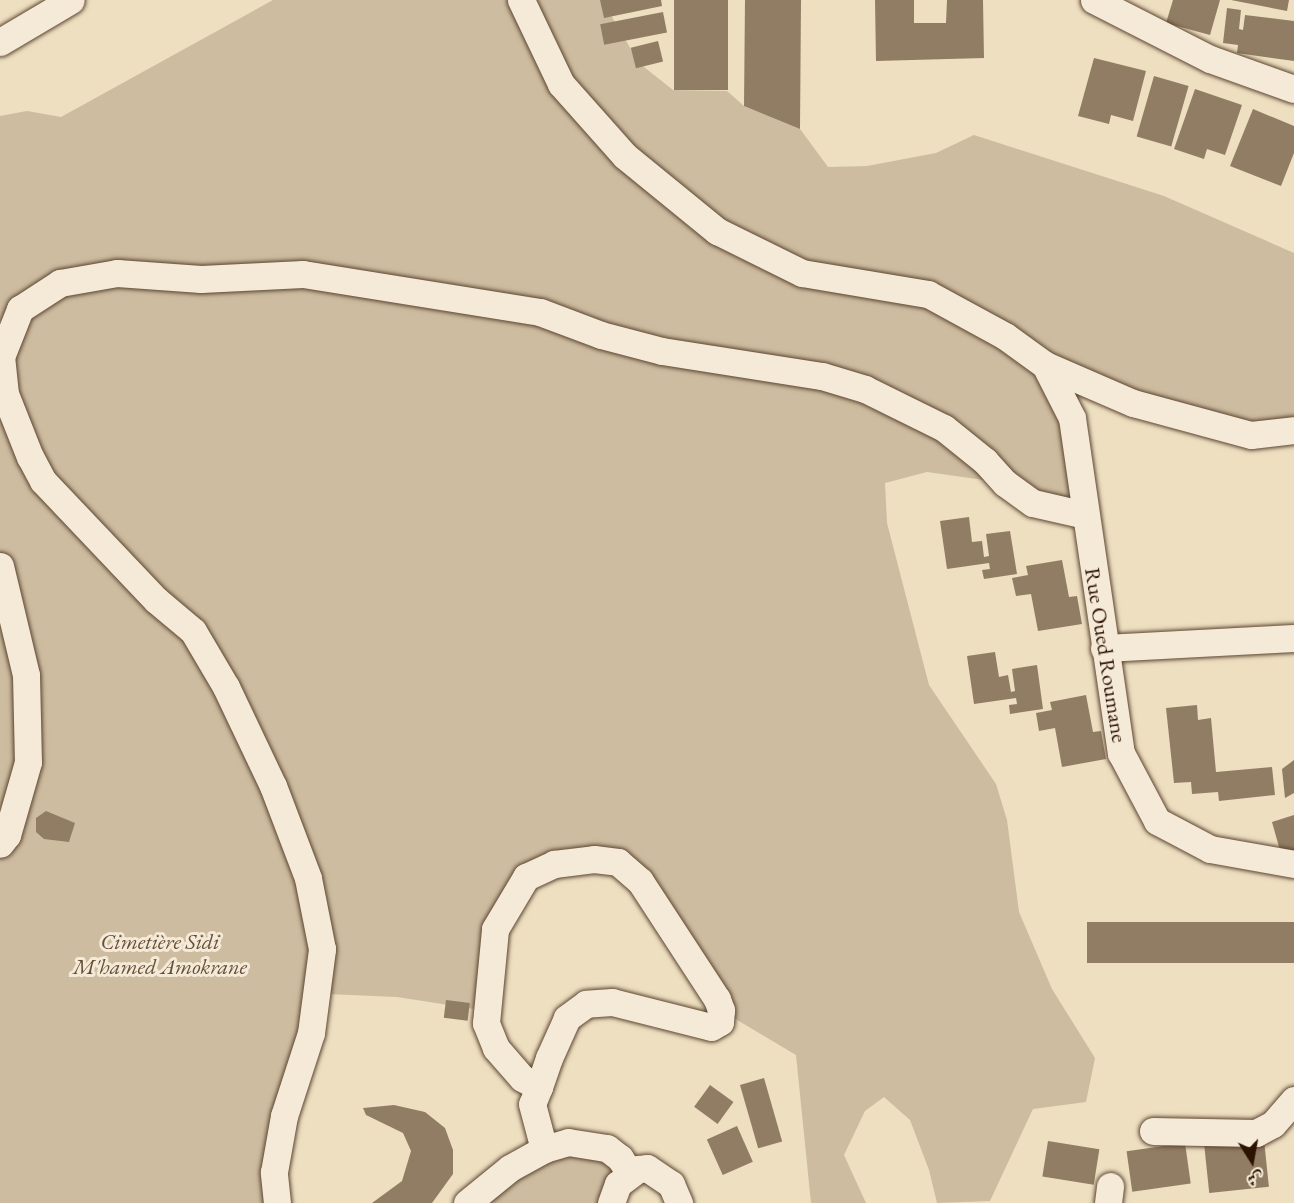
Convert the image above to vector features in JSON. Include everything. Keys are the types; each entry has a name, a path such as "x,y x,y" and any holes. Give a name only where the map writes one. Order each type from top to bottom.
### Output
{"street":[{"path":"0,42 71,0"},
{"path":"521,0 561,84 625,156 717,231 802,273 928,294 1005,336 1046,365 1133,403 1251,435 1294,430"},
{"path":"1094,0 1210,59 1294,89"},
{"path":"277,1203 276,1160 284,1116 311,1033 321,949 308,878 273,786 226,687 193,631 156,600 43,482 5,394 1,357 6,325 20,309 60,283 117,273 201,279 303,274 540,312 601,335 662,351 822,376 865,389 944,428 985,461 1005,483 1034,502 1086,515"},
{"name":"Rue Oued Roumane","path":"1046,365 1072,418 1121,753 1157,821 1210,849 1294,864"},
{"path":"0,566 26,675 28,762 7,834 0,844"},
{"path":"1104,648 1294,638"},
{"path":"539,1087 522,1078 496,1048 486,1023 495,929 526,877 554,864 594,859 618,862 640,881 717,999 722,1010 720,1022 711,1027 612,1002 585,1004 567,1018 539,1087 532,1104 544,1149"},
{"path":"1153,1131 1256,1133 1273,1124 1294,1100"},
{"path":"466,1203 510,1168 544,1149 568,1142 589,1143 620,1158 630,1174"},
{"path":"611,1203 618,1184 630,1174 647,1168 658,1172 671,1185 679,1203"}],"green space":[{"path":"273,0 602,0 639,63 673,90 727,91 744,106 800,129 828,167 867,166 936,153 974,135 1164,196 1294,253 1294,430 1251,435 1046,365 1085,515 1005,483 927,472 885,483 887,523 929,685 996,784 1007,820 1019,912 1052,989 1095,1058 1086,1102 1033,1109 990,1201 937,1203 929,1170 910,1120 884,1097 865,1111 844,1155 866,1203 811,1203 796,1055 722,1011 619,851 514,884 487,1011 397,997 327,994 332,950 237,688 54,483 16,395 11,359 23,329 0,321 0,116 27,111 61,117"},
{"name":"Cimetière Sidi M'hamed Amokrane","path":"0,372 17,428 226,687 322,949 277,1203 0,1203"},
{"path":"544,1149 620,1158 611,1203 467,1203"}],"building":[{"path":"600,0 661,0 662,6 604,18"},
{"path":"674,0 728,0 728,90 674,90"},
{"path":"745,0 801,0 800,129 744,106"},
{"path":"875,0 914,0 914,23 946,23 947,0 983,0 984,58 876,61"},
{"path":"1173,0 1220,0 1210,35 1166,23"},
{"path":"1231,0 1289,0 1287,11"},
{"path":"1227,8 1241,10 1239,29 1243,30 1245,15 1294,21 1294,61 1237,53 1238,45 1223,43"},
{"path":"663,12 667,33 604,45 600,24"},
{"path":"658,41 663,61 636,68 631,48"},
{"path":"1094,58 1146,71 1133,121 1111,115 1109,124 1078,116"},
{"path":"1154,76 1189,86 1171,146 1137,137"},
{"path":"1195,89 1242,105 1225,155 1207,149 1204,159 1174,149"},
{"path":"1253,109 1294,126 1294,153 1281,186 1230,166"},
{"path":"969,517 972,542 982,541 984,557 989,556 986,534 1010,531 1017,574 984,579 982,570 990,569 989,563 947,569 940,521"},
{"path":"1062,560 1069,597 1077,596 1082,624 1038,631 1031,594 1016,596 1012,578 1028,575 1026,566"},
{"path":"995,652 999,677 1008,675 1011,692 1015,691 1012,669 1037,665 1043,709 1010,714 1009,705 1017,704 1016,698 974,704 967,656"},
{"path":"1086,695 1093,732 1101,731 1106,759 1062,767 1055,728 1039,731 1036,713 1052,710 1050,702"},
{"path":"1197,705 1198,720 1211,718 1216,772 1272,767 1275,795 1219,801 1218,792 1192,794 1191,782 1174,783 1166,708"},
{"path":"1294,760 1294,793 1285,798 1282,769"},
{"path":"46,811 75,823 69,842 44,839 36,832 36,818"},
{"path":"1294,815 1294,856 1279,847 1272,822"},
{"path":"1087,922 1294,922 1294,963 1087,963"},
{"path":"446,1000 470,1003 468,1021 444,1018"},
{"path":"764,1078 782,1141 758,1148 740,1085"},
{"path":"710,1085 733,1102 718,1124 694,1107"},
{"path":"394,1105 425,1112 445,1128 453,1150 453,1174 432,1203 372,1203 402,1181 411,1151 403,1133 366,1115 363,1108"},
{"path":"737,1126 753,1162 723,1175 707,1139"},
{"path":"1264,1140 1269,1187 1209,1193 1204,1146"},
{"path":"1048,1141 1099,1149 1094,1185 1042,1177"},
{"path":"1185,1143 1191,1184 1132,1192 1127,1151"}]}
